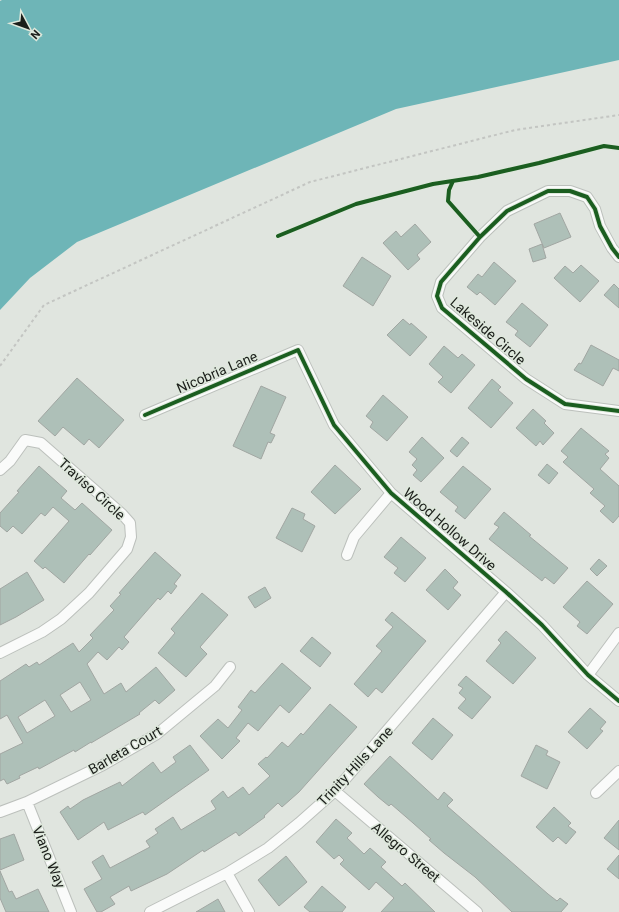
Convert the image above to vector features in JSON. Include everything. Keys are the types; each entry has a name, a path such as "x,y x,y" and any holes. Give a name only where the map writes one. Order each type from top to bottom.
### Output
{"street":[{"name":"Lakeside Circle","path":"619,257 612,248 600,226 595,209 587,197 570,191 548,191 507,211 480,237 441,282 437,296 442,308 526,379 565,404 619,411"},
{"name":"Nicobria Lane","path":"145,415 298,350"},
{"name":"Wood Hollow Drive","path":"298,350 334,425 391,493 506,592 542,625 588,675 619,701"},
{"name":"Traviso Circle","path":"0,470 10,461 25,440 41,443 122,514 130,523 131,537 127,549 88,593 61,619 42,632 0,653"},
{"path":"347,555 354,537 391,493"},
{"name":"Trinity Hills Lane","path":"150,912 227,873 268,848 335,791 506,592"},
{"path":"588,675 619,633"},
{"name":"Barleta Court","path":"0,812 27,802 103,765 156,734 215,686 230,667"},
{"path":"596,793 619,771"},
{"name":"Allegro Street","path":"335,791 477,912"},
{"name":"Viano Way","path":"27,802 71,912"},
{"path":"227,873 249,912"}],"path":[{"path":"0,366 44,305 310,182 515,130 619,116"}],"water":[{"path":"619,0 619,60 396,109 77,242 30,278 0,310 0,1"}],"building":[{"path":"560,213 571,237 544,248 534,224"},
{"path":"415,224 431,242 417,255 420,259 408,270 383,243 396,231 401,237"},
{"path":"542,244 546,258 533,262 529,249"},
{"path":"362,257 391,276 373,306 343,286"},
{"path":"494,262 516,281 495,305 480,292 477,295 467,287 478,274 482,277"},
{"path":"581,265 599,281 580,302 554,278 565,266 573,273"},
{"path":"614,284 619,289 619,308 604,295"},
{"path":"522,303 548,325 530,347 515,335 518,331 506,322"},
{"path":"403,319 410,325 411,323 427,337 410,356 387,335"},
{"path":"591,345 619,360 619,371 613,368 603,386 574,370 579,363 581,364"},
{"path":"444,346 458,358 462,354 475,365 451,393 438,382 443,377 429,364"},
{"path":"77,378 124,420 99,448 89,439 84,445 63,427 55,436 38,421"},
{"path":"492,379 501,387 498,390 513,403 491,428 468,408"},
{"path":"261,386 286,397 270,433 275,435 271,443 268,442 261,459 233,446"},
{"path":"383,395 408,417 387,441 370,427 373,422 366,416"},
{"path":"533,409 546,421 544,423 554,433 543,445 540,441 536,446 516,428"},
{"path":"581,428 609,451 605,454 609,458 600,469 619,486 619,516 613,523 600,511 605,506 590,493 594,489 563,462 568,457 561,451"},
{"path":"422,437 444,458 421,482 413,475 417,470 412,465 417,459 409,452"},
{"path":"462,437 469,443 457,457 450,451"},
{"path":"547,464 558,473 549,484 538,475"},
{"path":"335,465 361,489 335,514 311,492"},
{"path":"39,466 67,491 61,498 75,510 82,503 112,530 64,583 45,567 43,569 34,561 69,521 53,507 45,516 41,513 22,534 13,526 7,532 0,526 0,513 19,492 17,491"},
{"path":"463,466 491,489 465,519 455,511 458,507 440,492"},
{"path":"292,508 305,514 303,519 315,526 302,552 276,538"},
{"path":"504,512 531,535 529,536 568,568 554,584 545,577 542,581 489,539 499,527 494,524"},
{"path":"401,537 426,558 405,582 394,573 398,568 384,557"},
{"path":"155,552 181,575 174,584 177,586 171,594 168,591 160,600 158,598 124,637 129,642 122,650 119,647 107,660 98,652 87,664 104,694 121,683 126,692 156,667 175,690 159,704 155,700 139,713 140,714 75,752 74,750 39,769 38,767 19,776 20,778 7,784 4,779 0,781 0,754 23,743 7,715 0,719 0,681 26,664 29,667 37,662 39,665 73,643 79,652 93,638 90,635 114,610 110,606 121,594 119,593","holes":["80,682 91,700 71,712 60,695","45,700 55,716 27,733 18,717"]},
{"path":"599,559 607,566 597,576 590,569"},
{"path":"445,569 458,582 453,588 461,595 448,610 426,590"},
{"path":"27,572 44,600 0,625 0,589"},
{"path":"587,581 613,604 587,634 577,626 580,622 563,607"},
{"path":"265,587 271,598 255,608 248,597"},
{"path":"202,593 228,615 200,647 207,654 186,677 158,653 175,633 171,629"},
{"path":"392,612 426,641 382,693 376,688 368,697 354,684 382,651 376,646 393,627 385,620"},
{"path":"506,631 536,658 513,684 486,661 501,643 498,640"},
{"path":"312,637 331,653 320,667 300,651"},
{"path":"282,663 311,688 289,713 280,705 258,731 248,723 236,738 240,741 222,759 200,736 218,719 228,728 242,710 238,707 251,690 255,693"},
{"path":"466,676 491,697 472,719 458,708 466,699 459,693 463,688 458,685"},
{"path":"330,704 357,727 299,792 282,807 278,803 264,816 265,817 239,836 236,832 204,852 203,850 167,874 131,891 129,886 110,897 115,904 101,912 97,912 84,889 102,879 92,862 103,855 110,868 150,847 146,841 158,833 155,829 173,817 181,830 216,809 211,801 223,791 228,798 243,787 249,795 270,776 258,764 266,757 267,758 282,742 288,747 301,733 303,735"},
{"path":"590,708 606,722 600,729 603,731 587,749 568,732"},
{"path":"433,718 453,735 432,760 412,743"},
{"path":"190,745 209,770 145,815 143,812 108,830 104,822 78,840 60,812 68,806 70,809 83,800 120,782 122,786 153,762 161,773 176,762 173,757"},
{"path":"536,745 548,751 546,755 560,762 547,789 521,776"},
{"path":"390,756 438,800 444,792 453,800 447,806 548,894 557,901 560,898 568,904 561,912 512,912 475,877 429,840 431,839 413,823 391,804 389,806 364,784"},
{"path":"554,807 571,823 568,826 576,832 566,844 558,837 553,842 536,827"},
{"path":"336,819 352,833 347,838 364,854 370,848 386,862 381,867 402,886 405,883 435,912 381,912 394,898 376,882 369,890 340,864 344,860 339,855 334,859 316,842"},
{"path":"619,820 619,850 604,838"},
{"path":"14,834 24,860 0,870 0,839"},
{"path":"619,855 619,879 607,869"},
{"path":"286,856 307,882 279,906 258,880"},
{"path":"0,871 9,892 12,891 16,899 38,889 49,912 6,912 0,898"},
{"path":"322,886 346,907 342,912 310,912 304,907"},
{"path":"218,899 225,912 196,912"}],"cycle path":[{"path":"278,236 356,204 433,184 478,177 604,146 619,148"},
{"path":"453,181 449,190 448,201 480,237"},
{"path":"619,257 612,248 600,226 595,209 587,197 570,191 548,191 507,211 480,237 441,282 437,296 442,308 526,379 565,404 619,411"},
{"path":"145,415 298,350 334,425 391,493 506,592 542,625 588,675 619,701"}]}
